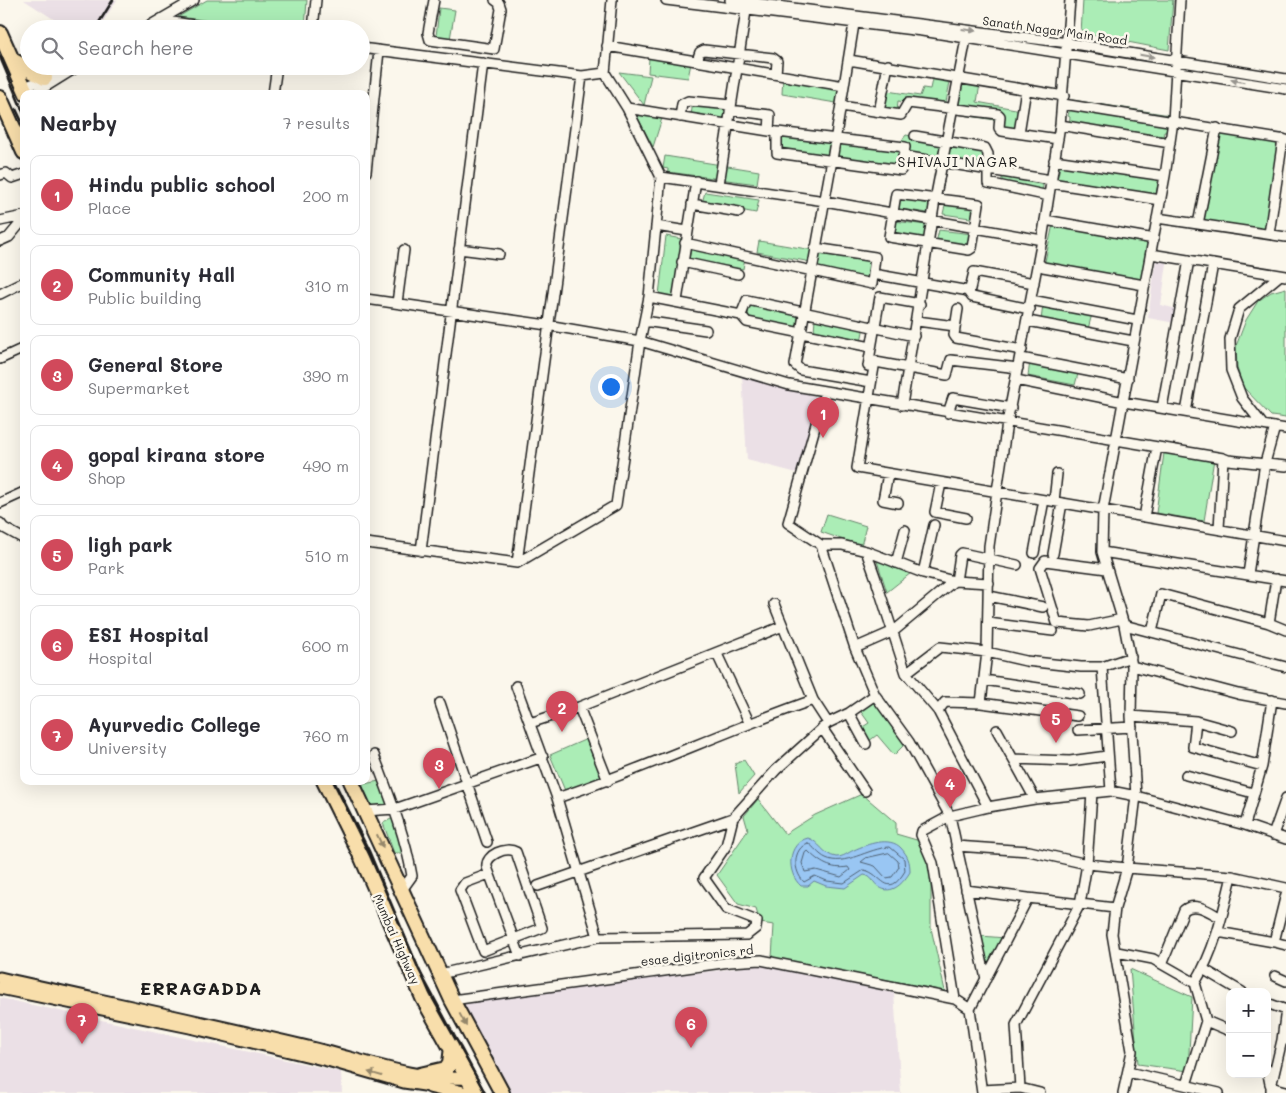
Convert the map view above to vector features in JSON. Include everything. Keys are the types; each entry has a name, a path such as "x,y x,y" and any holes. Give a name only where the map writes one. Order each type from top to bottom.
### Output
{"highway":[{"path":"0,34 27,90"},
{"path":"12,60 20,64"},
{"path":"39,75 44,78"},
{"path":"0,98 20,143"},
{"name":"Mumbai Highway","path":"326,785 362,858 423,998 473,1087"},
{"name":"Mumbai Highway","path":"353,785 452,1000 502,1093"},
{"path":"420,1075 446,1069 450,1063 452,1047"},
{"path":"431,1086 461,1093"}],"main road":[{"path":"0,978 191,1020 473,1087"},
{"path":"0,988 190,1027 331,1061 404,1082 431,1086 473,1087"}],"street":[{"path":"159,20 194,0"},
{"path":"314,20 316,0"},
{"path":"434,0 428,33 430,40 494,49 500,9 500,3 495,0"},
{"path":"370,544 517,563 616,505 640,341 649,297 661,177 627,108 605,72 612,0"},
{"name":"Sanath Nagar Main Road","path":"666,0 922,32 1286,89"},
{"name":"Sanath Nagar Main Road","path":"730,0 1068,43 1286,79"},
{"path":"982,703 987,652 989,559 997,491 1010,408 1028,321 1058,139 1068,43 1070,0"},
{"path":"1123,1093 1132,1052 1117,952 1112,934 1115,908 1127,868 1136,796 1131,716 1131,661 1123,622 1102,552 1103,510 1124,402 1133,341 1158,218 1170,143 1177,71 1180,0"},
{"path":"718,184 746,11"},
{"path":"854,24 836,138 810,271 795,365 797,368 868,382"},
{"path":"902,405 924,284 935,200 966,39"},
{"path":"607,46 844,86"},
{"path":"370,50 582,76 605,72"},
{"path":"697,61 702,50 774,58 777,61 776,74"},
{"path":"370,135 379,51"},
{"path":"849,60 1026,89 1063,100 1285,140 1270,234"},
{"path":"421,551 483,63"},
{"path":"879,112 888,65"},
{"path":"29,90 44,78 54,75"},
{"path":"31,90 67,75"},
{"path":"274,90 276,75"},
{"path":"517,563 547,324 582,76"},
{"path":"1019,133 1026,89"},
{"path":"627,108 680,117 728,125 773,132 905,147 901,170 777,153 773,132 770,115 688,101 682,104 680,117"},
{"path":"841,106 901,114 908,103 998,114 1000,130 1058,139"},
{"path":"1060,125 1170,143"},
{"path":"1198,224 1217,128"},
{"path":"915,136 985,148 988,150 988,183 1049,196"},
{"path":"903,156 1161,200"},
{"path":"1054,160 1165,176"},
{"path":"0,175 6,174 12,178 20,175"},
{"path":"661,177 825,201 1042,240"},
{"path":"677,301 696,181"},
{"path":"896,194 935,200 979,204 971,250 889,238 896,194"},
{"path":"692,204 739,212"},
{"path":"0,221 20,218"},
{"path":"1158,218 1286,237"},
{"path":"1045,220 1154,239"},
{"path":"0,241 9,237 20,222"},
{"path":"656,226 687,232"},
{"path":"685,243 872,284 875,257 816,248"},
{"path":"459,249 499,254"},
{"path":"397,303 404,250"},
{"path":"1151,254 1283,276"},
{"path":"1162,408 1189,260"},
{"path":"682,262 738,274"},
{"path":"1038,263 1043,267 1144,284"},
{"path":"1186,412 1213,264"},
{"path":"1034,283 974,272 969,296 1137,320"},
{"path":"873,274 969,291"},
{"path":"1263,425 1242,398 1231,370 1230,338 1239,309 1283,276"},
{"path":"0,294 20,284"},
{"path":"649,297 741,315 747,322 800,334 872,347"},
{"path":"920,304 880,297 857,468 1286,541"},
{"path":"370,300 547,324 640,341 789,385 825,392 1228,460 1286,466"},
{"path":"741,315 747,300 914,336"},
{"path":"958,309 955,326 956,338 1128,379"},
{"path":"644,321 706,330"},
{"path":"917,321 955,326"},
{"path":"1028,321 1133,341"},
{"path":"0,359 20,350"},
{"path":"872,361 948,374 951,360 1018,368"},
{"path":"1016,380 1124,402 1286,429"},
{"path":"825,392 788,522 820,545 855,648 875,695 909,742 950,816 986,980"},
{"path":"948,413 953,398 1010,408"},
{"path":"1248,574 1265,463 1275,427"},
{"path":"1144,517 1157,447"},
{"path":"1219,529 1223,458"},
{"path":"888,474 883,500 898,503"},
{"path":"1053,554 1053,501 1057,474"},
{"path":"942,483 936,512 966,518"},
{"path":"0,503 20,494"},
{"path":"1034,552 1053,501"},
{"path":"0,523 4,528 20,537"},
{"path":"923,573 934,525"},
{"path":"896,563 905,530"},
{"path":"820,545 842,545 866,551 923,573 955,581 989,582"},
{"path":"866,551 894,631 906,673 938,711 988,807"},
{"path":"1102,552 1286,581"},
{"path":"855,648 894,631 955,581 960,554 1017,565"},
{"path":"1107,570 1045,561 1040,568 1057,622 1089,626 1123,622 1152,632 1286,667"},
{"path":"1269,623 1276,579"},
{"path":"1152,632 1162,594 1269,623 1286,630"},
{"path":"989,596 1044,607"},
{"path":"774,604 825,725 865,791"},
{"path":"988,623 1054,631"},
{"path":"530,723 579,707 717,654 783,626"},
{"path":"906,673 940,647 987,652 1026,661 1081,668 1102,667 1131,661 1238,694 1286,703"},
{"path":"717,654 749,722"},
{"path":"1102,667 1111,791"},
{"path":"984,680 1080,694"},
{"path":"516,686 557,798 598,937"},
{"path":"440,974 598,937 742,937 753,932 757,921 726,909 704,878 726,846 733,818 776,770 825,725 849,713 875,695"},
{"path":"557,798 608,781 749,722 813,700"},
{"path":"1245,825 1262,766 1272,700"},
{"path":"938,711 945,702 982,703 1078,716"},
{"path":"440,703 488,842"},
{"path":"579,707 608,781"},
{"path":"849,713 866,744"},
{"path":"1131,716 1196,721 1232,731"},
{"path":"1196,721 1193,747 1262,766"},
{"path":"1078,730 1132,728"},
{"path":"997,730 1035,799"},
{"path":"374,756 394,809 412,876 402,890"},
{"path":"1013,759 1070,761 1107,756"},
{"path":"365,811 394,809 542,757"},
{"path":"1186,776 1253,793"},
{"path":"954,999 933,863 921,833 950,816 1035,799 1111,791 1245,825 1286,839"},
{"path":"1020,1088 1016,1025 1080,904 1087,864 1092,793"},
{"path":"1273,834 1286,798"},
{"path":"538,886 579,870 733,818"},
{"path":"956,846 1029,851 1087,864 1232,876 1286,888"},
{"path":"482,951 514,939 542,928 516,852 509,850 489,857 486,862 489,874 514,939 520,956"},
{"path":"487,963 460,890 465,883 489,874"},
{"path":"1195,983 1203,969 1218,932 1232,876"},
{"path":"966,890 1115,908"},
{"path":"1274,942 1283,915 1286,894"},
{"path":"1028,898 970,1009 982,1091 1020,1088 1040,1093"},
{"path":"1162,964 1184,910 1187,907 1199,907 1222,918"},
{"path":"1218,932 1286,946"},
{"path":"1117,952 1154,959 1195,983 1206,1020 1186,1085"},
{"name":"esae digitronics rd","path":"452,1000 730,962 762,960 954,999 970,1009"},
{"path":"1203,969 1235,988"},
{"path":"1275,976 1286,981"},
{"path":"1271,1004 1286,1010 1284,1040 1271,1090 1286,1091"},
{"path":"1206,1020 1226,1029"},
{"path":"1128,1072 1219,1093"}],"shaded area":[{"path":"24,0 117,0 104,20 55,20"},
{"path":"1156,259 1167,263 1161,305 1177,309 1175,323 1148,318"},
{"path":"742,375 819,397 797,473 747,460"},
{"path":"760,965 894,993 901,1093 505,1093 462,1002"},
{"path":"0,998 341,1072 342,1093 0,1093"}],"green space":[{"path":"207,0 307,0 306,20 202,20 178,17"},
{"path":"1083,0 1173,0 1169,50 1081,33"},
{"path":"439,8 455,10 450,39 436,37"},
{"path":"649,58 691,63 688,78 648,73"},
{"path":"619,72 651,76 644,105"},
{"path":"933,75 951,77 945,107 898,101 897,113 884,114 887,91 920,96 923,88 930,89"},
{"path":"783,77 839,84 836,103 782,94"},
{"path":"962,81 980,84 977,102 1021,110 1018,132 1001,129 1001,121 957,114"},
{"path":"1072,100 1170,115 1167,132 1164,132 1162,141 1069,126 1070,117 1068,116"},
{"path":"693,102 727,106 724,120 691,115"},
{"path":"635,112 663,115 653,147"},
{"path":"1219,130 1281,141 1268,232 1200,222"},
{"path":"779,133 831,142 826,158 777,152"},
{"path":"906,135 944,142 941,161 905,155 899,144"},
{"path":"837,140 904,148 898,169 834,159"},
{"path":"947,144 985,150 987,168 943,161"},
{"path":"665,156 759,171 757,184 668,172 668,169 663,168"},
{"path":"1061,163 1159,178 1155,200 1063,186 1064,180 1057,179"},
{"path":"1003,173 1044,179 1041,199 1000,191"},
{"path":"705,192 759,200 756,213 702,203"},
{"path":"897,195 930,199 928,213 894,208"},
{"path":"946,201 979,205 977,219 943,214"},
{"path":"894,221 927,225 925,239 891,234"},
{"path":"1053,224 1151,240 1142,283 1044,266"},
{"path":"939,230 972,234 970,248 936,243"},
{"path":"666,236 682,239 676,298 659,295"},
{"path":"759,241 813,250 811,262 757,252"},
{"path":"691,248 745,257 743,269 689,259"},
{"path":"818,249 870,259 868,279 814,268"},
{"path":"1286,288 1286,418 1271,416 1243,387 1237,368 1236,346 1246,320 1258,301 1271,292"},
{"path":"749,304 799,312 797,327 748,319"},
{"path":"1043,305 1092,314 1088,329 1041,320"},
{"path":"815,318 864,326 861,342 814,332"},
{"path":"1030,361 1079,370 1075,385 1028,376"},
{"path":"1164,453 1214,459 1204,521 1156,513"},
{"path":"827,514 866,526 861,546 821,532"},
{"path":"876,558 911,573 887,592"},
{"path":"872,700 907,742 894,755 877,735 869,741 861,728 869,723 859,709"},
{"path":"589,738 604,777 566,793 550,755"},
{"path":"744,760 754,776 739,793 735,764"},
{"path":"379,781 388,806 367,807 359,785 370,785 370,783"},
{"path":"862,794 896,823 896,834 920,841 931,865 931,928 945,991 772,958 774,925 760,923 756,909 738,904 717,875 748,830 744,816 758,799 785,834 815,815"},
{"path":"393,818 406,853 394,853 383,823"},
{"path":"981,936 1005,938 989,968"},
{"path":"1130,969 1192,997 1188,1071 1138,1064"}],"water":[{"path":"808,838 828,854 836,857 878,842 891,842 901,848 905,854 909,862 910,872 901,884 888,890 879,887 869,877 864,875 845,888 826,886 814,881 808,886 801,886 793,874 791,859 796,846"}],"railway":[{"path":"101,20 113,0"},
{"path":"0,57 20,104"},
{"path":"16,109 20,118"},
{"path":"336,785 369,851 419,970 485,1093"}],"place":[{"name":"Hindu public school","path":"823,438"},
{"name":"Community Hall","path":"562,732"},
{"name":"ligh park","path":"1056,743"},
{"name":"General Store","path":"439,789"},
{"name":"gopal kirana store","path":"950,808"},
{"name":"Ayurvedic College","path":"82,1044"},
{"name":"ESI Hospital","path":"691,1048"}],"district":[{"name":"SHIVAJI NAGAR","path":"958,161"},
{"name":"ERRAGADDA","path":"201,988"}]}
